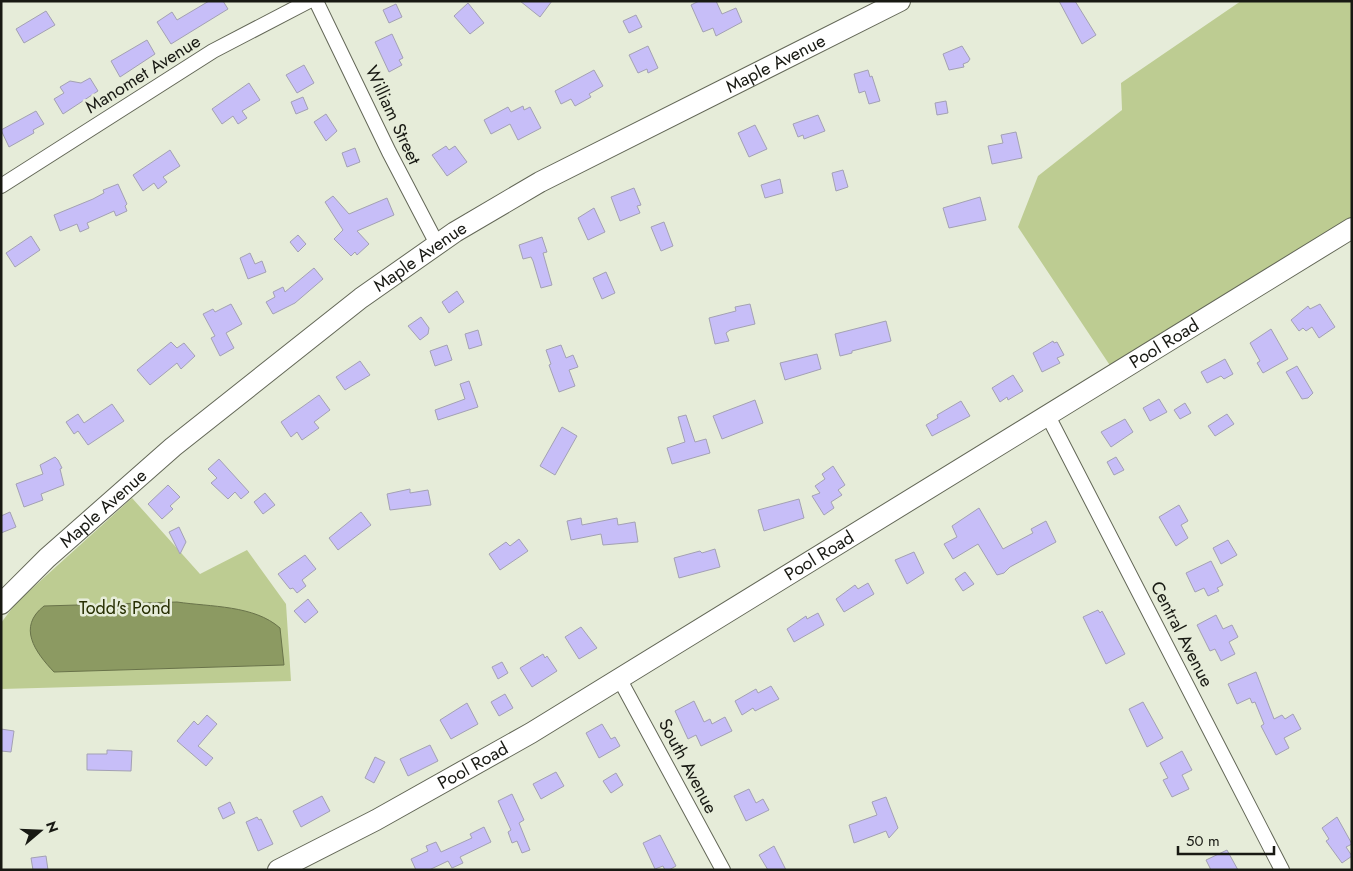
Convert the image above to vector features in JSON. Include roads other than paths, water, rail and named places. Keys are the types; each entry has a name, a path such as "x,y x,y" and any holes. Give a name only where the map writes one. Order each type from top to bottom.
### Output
{"street":[{"name":"Manomet Avenue","path":"1,186 214,51 309,1"},
{"name":"William Street","path":"316,1 389,152 437,244"},
{"name":"Maple Avenue","path":"1,604 47,558 173,447 302,343 437,244 473,220 540,182 900,1"},
{"name":"Pool Road","path":"278,870 456,776 620,680 1352,228"},
{"name":"Central Avenue","path":"1048,416 1282,870"},
{"name":"South Avenue","path":"620,680 723,870"}],"park label":[{"name":"Todd's Pond","path":"125,608"}]}
